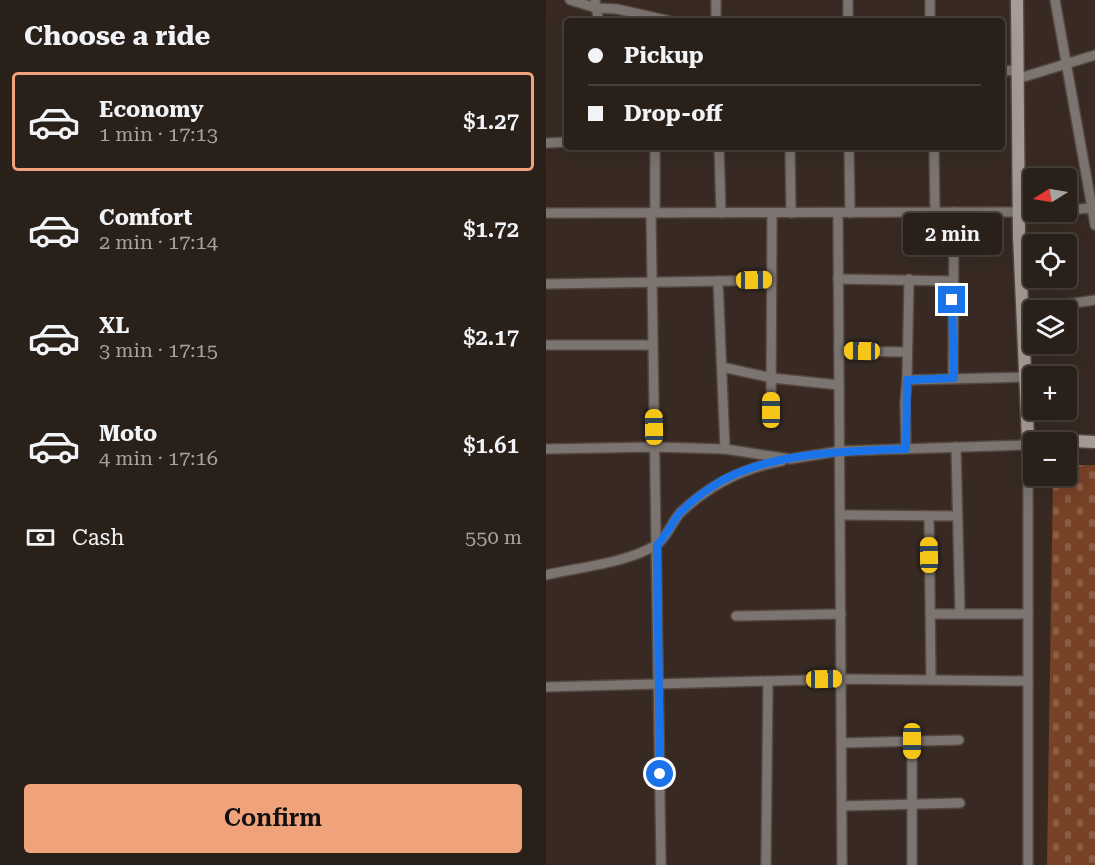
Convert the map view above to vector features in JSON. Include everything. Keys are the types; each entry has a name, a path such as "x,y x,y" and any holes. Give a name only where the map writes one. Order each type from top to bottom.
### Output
{"street":[{"path":"570,0 657,18"},
{"path":"716,0 716,18"},
{"path":"848,0 848,18"},
{"path":"930,0 930,18"},
{"path":"1017,0 1018,212 1025,366"},
{"path":"1055,0 1065,64 1091,179 1095,225"},
{"path":"1005,72 1017,74 1095,55"},
{"path":"546,143 564,142"},
{"path":"655,150 652,282 661,865"},
{"path":"719,150 721,213"},
{"path":"790,150 791,213"},
{"path":"849,150 850,213"},
{"path":"934,150 935,213"},
{"path":"1077,209 1092,208"},
{"path":"954,212 952,281 954,378"},
{"path":"546,213 1023,212"},
{"path":"771,410 772,213"},
{"path":"837,213 842,865"},
{"path":"838,279 952,281"},
{"path":"906,449 909,279"},
{"path":"546,284 772,280"},
{"path":"718,281 725,449"},
{"path":"1022,311 1095,300"},
{"path":"546,345 653,345"},
{"path":"839,351 907,352"},
{"path":"722,367 772,378 839,385"},
{"path":"907,380 1023,377"},
{"path":"546,575 628,557 657,545 680,514 714,485 756,466 840,451 1023,442"},
{"path":"1077,442 1095,442"},
{"path":"546,449 655,447 725,449 790,459"},
{"path":"956,447 960,614"},
{"path":"1027,486 1028,865"},
{"path":"840,515 957,516"},
{"path":"929,516 931,680"},
{"path":"736,615 841,614"},
{"path":"930,614 1028,614"},
{"path":"546,687 842,679 1028,681"},
{"path":"766,865 768,681"},
{"path":"842,743 959,740"},
{"path":"912,741 912,865"},
{"path":"842,806 960,803"}],"green space":[{"path":"1077,465 1095,465 1095,865 1047,865 1053,486 1077,486"}],"route":[{"path":"660,774 657,545 680,514 714,485 756,466 840,451 906,449 907,380 954,378 952,300"}]}
